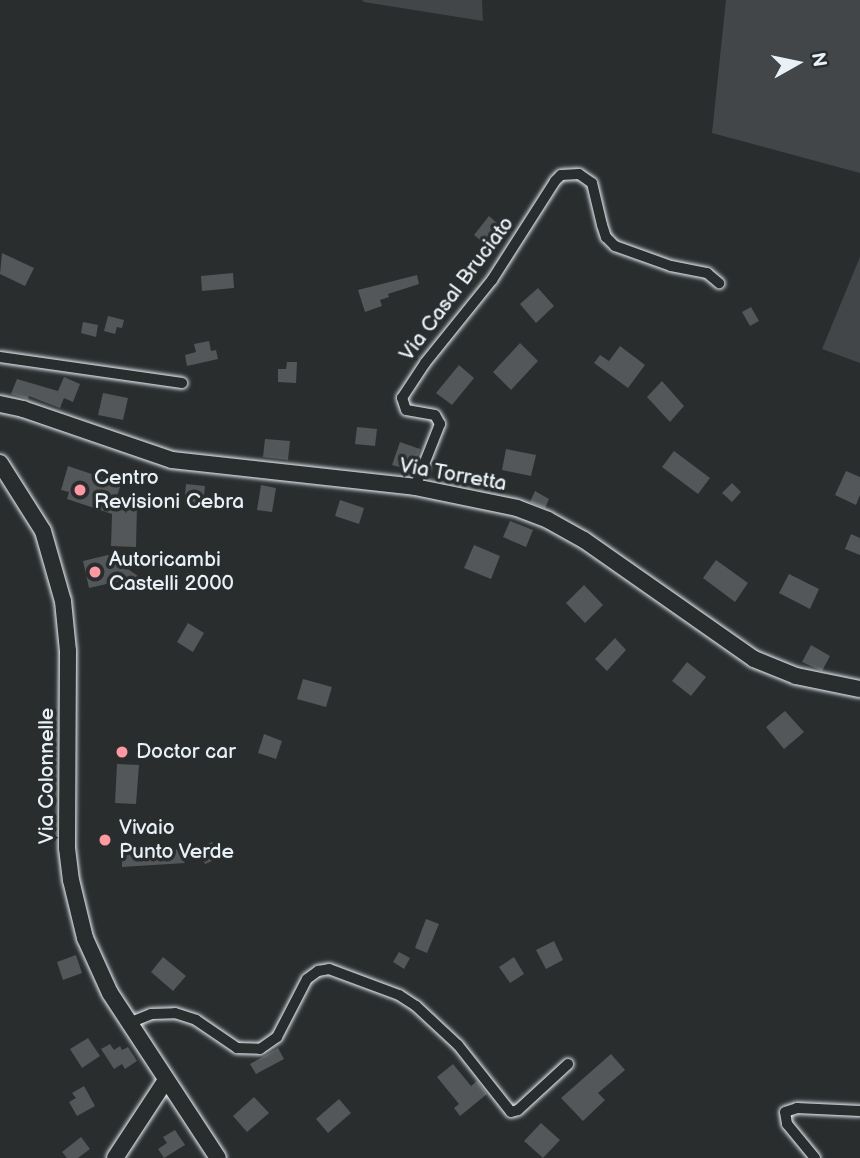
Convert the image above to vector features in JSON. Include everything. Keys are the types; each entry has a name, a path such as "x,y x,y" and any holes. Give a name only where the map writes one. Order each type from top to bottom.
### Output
{"street":[{"name":"Via Casal Bruciato","path":"415,487 440,424 435,415 406,410 402,398 425,363 492,280 561,175 579,174 592,183 606,237 615,246 671,266 707,274 719,284"},
{"path":"0,357 182,383"},
{"name":"Via Torretta","path":"0,404 23,409 146,453 190,463 415,487 499,503 548,520 660,592 754,659 807,679 860,689"},
{"name":"Via Colonnelle","path":"0,463 43,531 58,578 68,651 66,814 71,880 92,958 129,1023 218,1158"},
{"path":"129,1023 151,1014 175,1013 196,1020 237,1048 260,1049 276,1039 310,976 329,970 398,995 416,1006 458,1045 511,1112 518,1110 568,1064"},
{"path":"115,1158 166,1080"},
{"path":"814,1158 787,1124 785,1111 797,1108 860,1111"}],"shaded area":[{"path":"362,0 482,0 483,21 364,2"},
{"path":"726,0 860,0 860,173 712,133"},
{"path":"860,257 860,363 822,349"}],"building":[{"path":"489,216 505,230 490,248 474,235"},
{"path":"2,253 34,268 25,286 0,274"},
{"path":"233,273 234,288 202,291 201,276"},
{"path":"417,275 419,284 388,294 389,297 380,300 382,306 365,312 358,290"},
{"path":"538,288 554,306 536,323 520,304"},
{"path":"751,307 759,321 750,326 742,312"},
{"path":"108,316 124,320 122,328 117,327 115,334 104,331"},
{"path":"83,322 98,325 96,337 81,333"},
{"path":"209,341 211,351 216,350 218,359 187,366 185,355 196,352 194,344"},
{"path":"520,343 538,361 511,390 493,372"},
{"path":"620,346 645,365 628,388 594,363 600,355 609,361"},
{"path":"287,362 297,362 296,383 278,382 278,369 286,369"},
{"path":"459,365 474,378 452,405 436,393"},
{"path":"64,377 80,384 73,402 64,398 60,408 29,396 28,399 11,394 17,379 58,391"},
{"path":"662,381 684,406 670,422 647,397"},
{"path":"103,393 128,398 123,420 98,415"},
{"path":"357,427 377,429 375,446 355,444"},
{"path":"265,439 290,441 288,460 263,457"},
{"path":"400,442 420,449 413,471 392,465"},
{"path":"506,449 536,455 531,476 502,470"},
{"path":"674,451 710,478 698,494 662,467"},
{"path":"68,466 121,484 116,499 137,506 136,547 111,546 112,514 67,499 69,492 61,490"},
{"path":"846,471 860,477 860,495 856,505 835,495"},
{"path":"732,483 741,492 732,502 722,493"},
{"path":"186,484 205,486 203,506 184,504"},
{"path":"261,485 276,488 272,512 257,510"},
{"path":"535,491 549,499 545,508 530,502"},
{"path":"340,500 364,508 359,524 335,516"},
{"path":"510,521 533,530 526,547 503,537"},
{"path":"851,534 860,538 860,555 845,549"},
{"path":"474,545 500,556 491,579 464,568"},
{"path":"108,555 145,581 137,593 120,581 89,588 83,561"},
{"path":"716,560 748,583 735,602 703,578"},
{"path":"789,574 819,589 810,609 779,593"},
{"path":"584,585 603,605 585,623 566,603"},
{"path":"188,623 204,633 193,652 177,642"},
{"path":"615,638 626,650 607,671 595,659"},
{"path":"811,645 830,656 822,671 802,662"},
{"path":"687,662 706,677 691,696 672,681"},
{"path":"303,679 332,687 326,707 297,699"},
{"path":"785,711 804,732 784,749 766,727"},
{"path":"264,734 282,741 276,759 258,753"},
{"path":"117,764 139,765 136,804 115,803"},
{"path":"212,842 219,858 205,864 198,848"},
{"path":"184,849 185,863 122,867 122,853"},
{"path":"426,919 439,924 427,953 415,948"},
{"path":"554,941 563,960 546,969 536,950"},
{"path":"399,952 410,958 404,969 393,962"},
{"path":"76,955 82,973 63,980 57,962"},
{"path":"163,957 186,976 173,991 151,972"},
{"path":"514,957 524,974 510,983 499,967"},
{"path":"88,1038 100,1056 82,1068 70,1049"},
{"path":"110,1044 114,1050 120,1046 122,1050 128,1047 137,1061 125,1069 122,1064 114,1069 101,1049"},
{"path":"278,1048 284,1059 256,1074 250,1064"},
{"path":"611,1054 625,1070 598,1093 605,1100 583,1121 561,1098"},
{"path":"453,1064 471,1086 477,1081 487,1094 460,1116 454,1108 459,1104 437,1077"},
{"path":"84,1086 95,1106 77,1116 69,1102 76,1098 72,1093"},
{"path":"254,1097 269,1113 247,1132 233,1116"},
{"path":"339,1099 351,1113 328,1133 316,1119"},
{"path":"541,1123 560,1140 543,1158 524,1141"},
{"path":"175,1130 185,1145 164,1158 158,1149 167,1143 163,1137"},
{"path":"81,1137 90,1149 78,1158 67,1158 62,1152"}],"place":[{"name":"Centro Revisioni Cebra","path":"80,490"},
{"name":"Autoricambi Castelli 2000","path":"95,572"},
{"name":"Doctor car","path":"122,752"},
{"name":"Vivaio Punto Verde","path":"105,840"}]}
